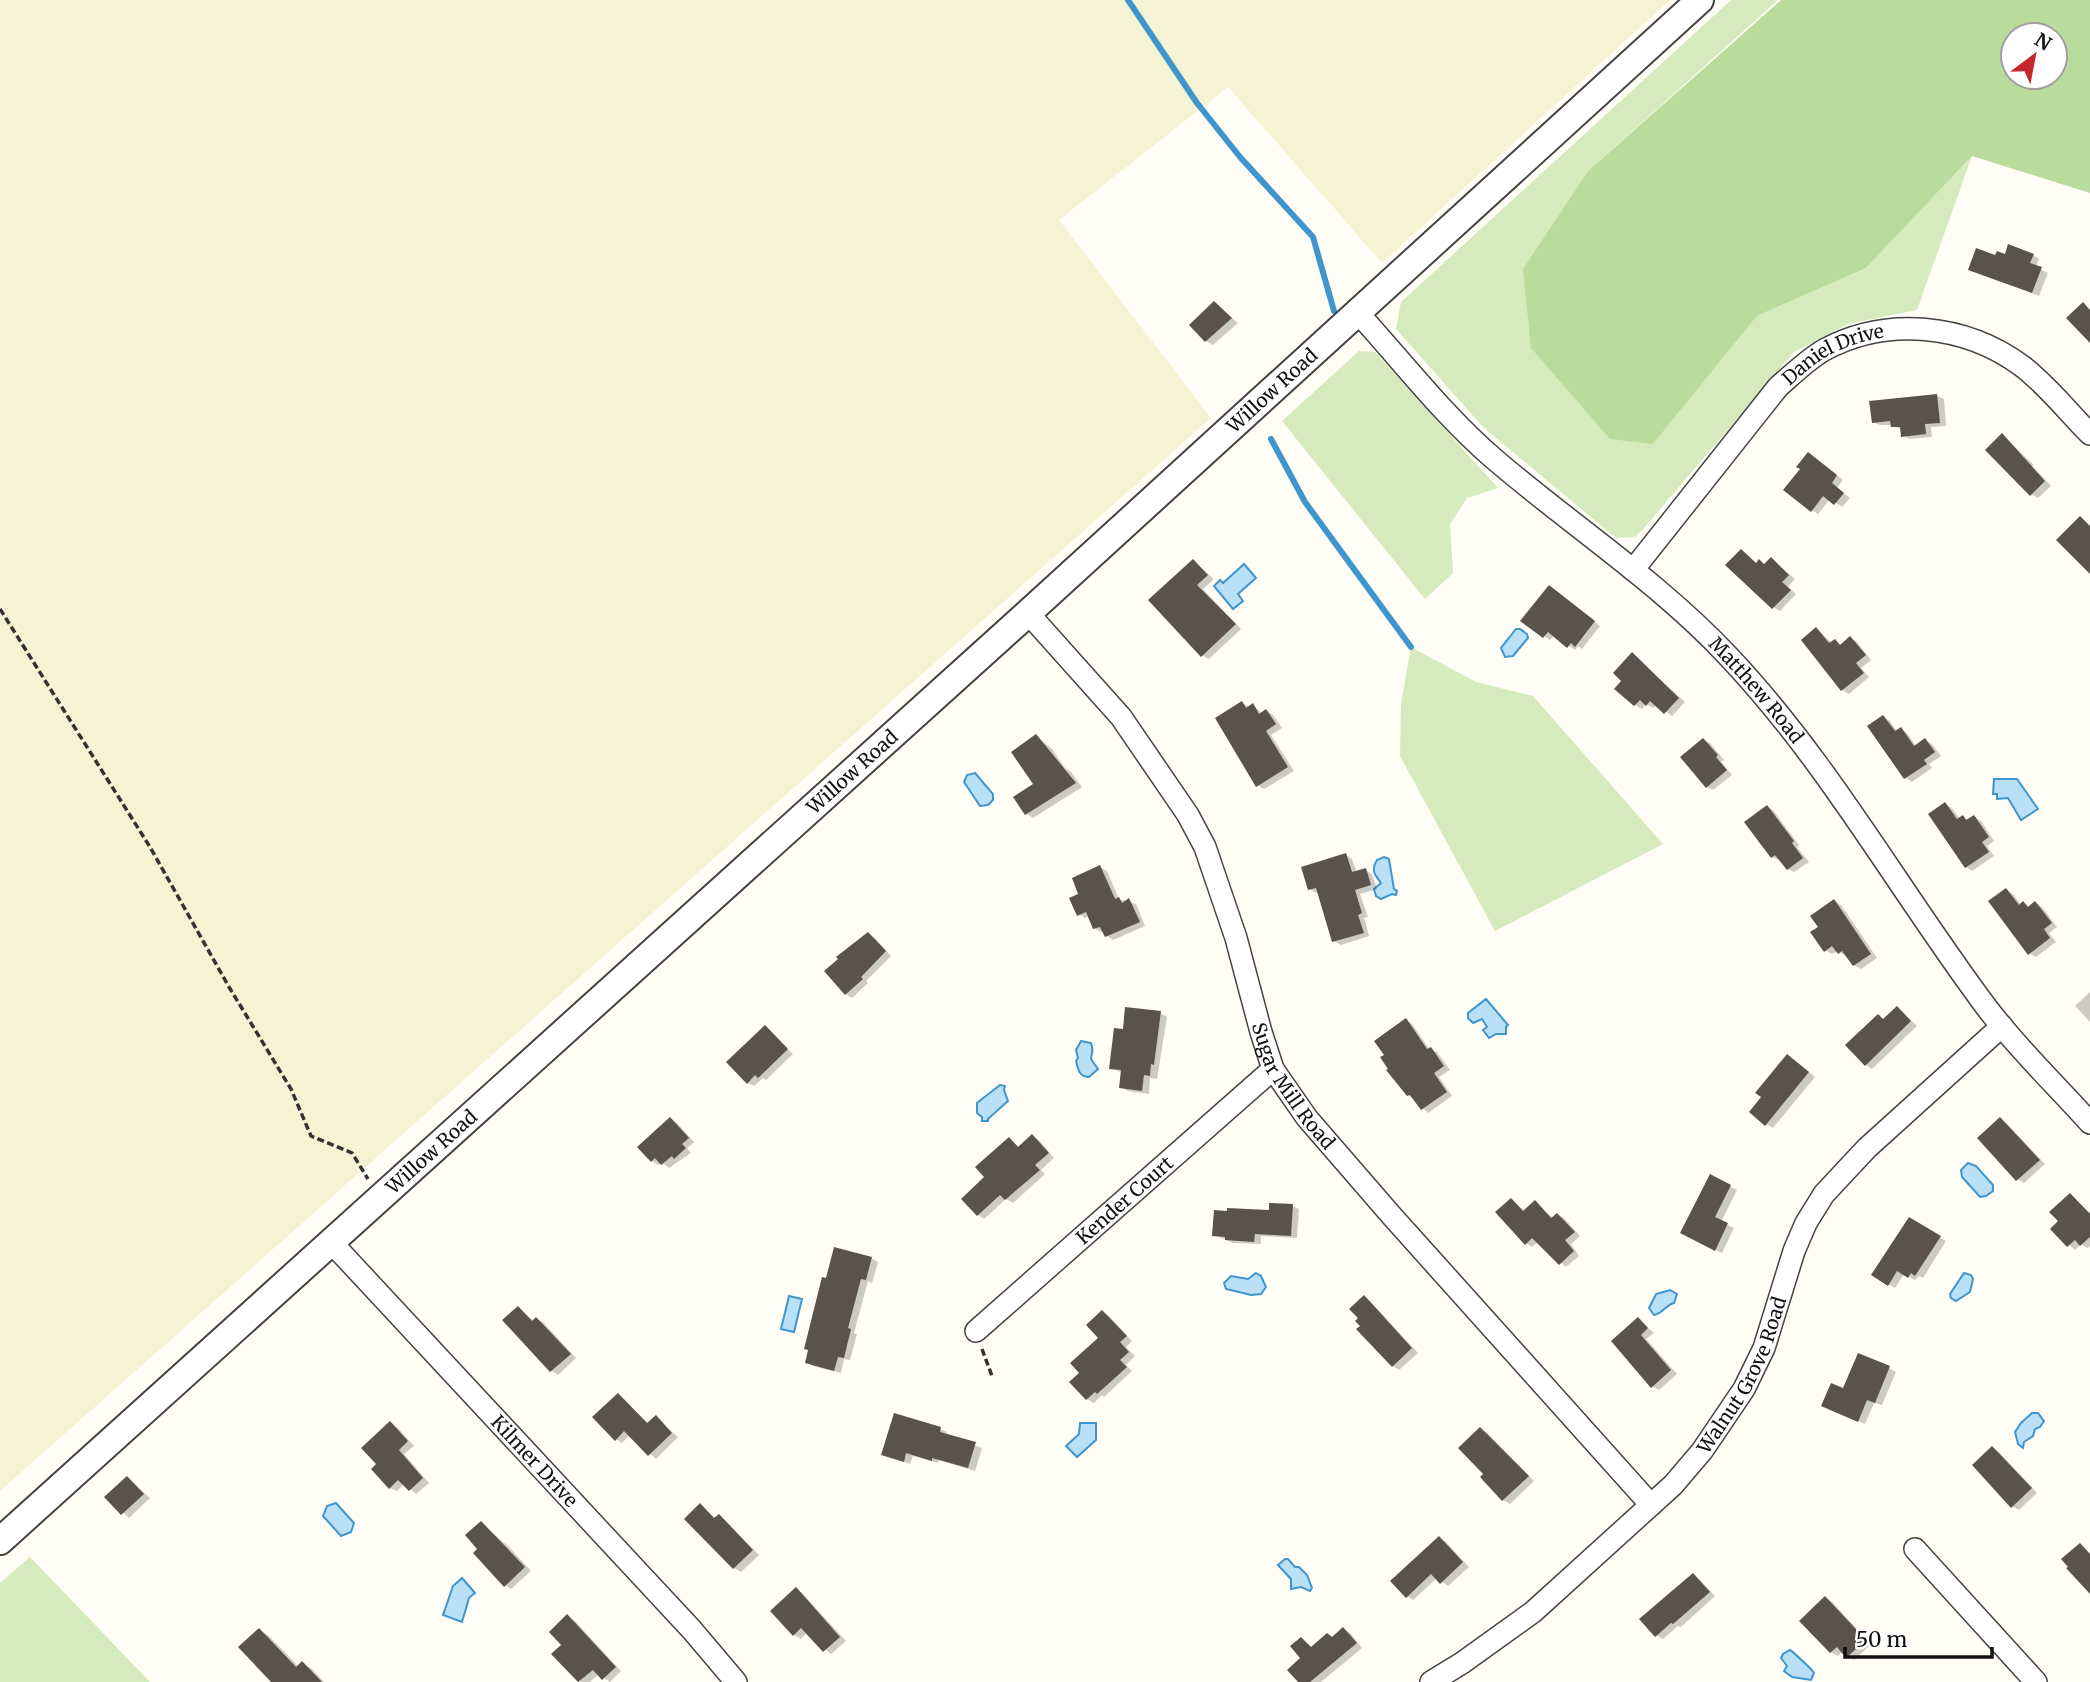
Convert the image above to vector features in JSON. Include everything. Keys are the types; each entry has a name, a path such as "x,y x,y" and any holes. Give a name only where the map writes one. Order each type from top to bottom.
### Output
{"street":[{"name":"Willow Road","path":"0,1541 379,1196 1028,613 1700,0"},
{"name":"Matthew Road","path":"1358,313 1464,430 1492,457 1633,569 1728,655 1790,727 2002,1026 2090,1123"},
{"name":"Daniel Drive","path":"1633,569 1778,387 1824,350 1880,330 1908,328 1938,331 1967,337 1997,350 2023,367 2042,384 2090,434"},
{"name":"Sugar Mill Road","path":"1028,613 1121,717 1188,815 1205,847 1236,938 1273,1069 1307,1118 1651,1505"},
{"name":"Walnut Grove Road","path":"1431,1682 1533,1612 1673,1485 1702,1451 1744,1389 1764,1348 1794,1251 1806,1223 1824,1194 1867,1148 2002,1026"},
{"name":"Kender Court","path":"976,1331 1273,1069"},
{"name":"Kilmer Drive","path":"331,1242 692,1630 736,1682"},
{"path":"1915,1549 2036,1682"}],"path":[{"path":"0,609 150,847 229,987 291,1089 311,1136 352,1153 379,1196"},
{"path":"976,1331 992,1376"}],"shaded area":[{"path":"0,0 1670,0 1382,263 1228,87 1059,220 1211,418 0,1491"}],"green space":[{"path":"1731,0 1778,0 1588,171 1653,444 1757,316 1866,268 1972,156 1917,310 1848,324 1794,352 1644,528 1635,537 1616,538 1483,427 1396,329 1401,302"},
{"path":"1781,0 2090,0 2090,193 1972,156 1866,268 1757,316 1653,444 1610,439 1531,348 1523,269 1588,171"},
{"path":"1359,351 1375,352 1498,488 1467,498 1450,524 1453,573 1425,599 1282,421"},
{"path":"1411,647 1476,682 1533,696 1663,844 1495,931 1400,756 1401,703"},
{"path":"30,1557 150,1682 0,1682 0,1583"}],"water":[{"path":"1244,564 1256,578 1238,594 1243,601 1233,609 1214,586 1220,580 1223,583"},
{"path":"1516,629 1527,634 1528,638 1513,656 1505,657 1501,648"},
{"path":"975,773 993,794 993,800 988,805 980,806 964,782 967,775"},
{"path":"1994,779 2017,779 2038,809 2021,820 2008,798 1997,799 1997,794 1993,794"},
{"path":"1384,857 1389,859 1394,889 1397,891 1396,895 1381,899 1376,896 1374,889 1381,883 1374,869 1377,860"},
{"path":"1486,999 1508,1025 1506,1034 1496,1034 1489,1038 1483,1030 1487,1027 1482,1019 1473,1023 1468,1018 1468,1013"},
{"path":"1081,1041 1091,1043 1091,1059 1098,1069 1089,1077 1081,1074 1076,1061 1076,1050"},
{"path":"1000,1085 1005,1086 1008,1101 988,1121 982,1121 982,1117 977,1113 977,1103"},
{"path":"1968,1163 1976,1166 1993,1185 1993,1191 1986,1196 1980,1197 1962,1177 1961,1170"},
{"path":"1256,1273 1261,1276 1266,1287 1261,1294 1251,1295 1226,1289 1224,1283 1231,1276 1248,1279"},
{"path":"1964,1273 1971,1275 1973,1279 1970,1292 1956,1301 1950,1294"},
{"path":"1670,1290 1677,1294 1674,1303 1654,1315 1649,1308 1656,1294"},
{"path":"789,1296 802,1299 794,1332 781,1329"},
{"path":"2032,1413 2038,1413 2044,1421 2035,1429 2033,1436 2024,1442 2023,1448 2018,1444 2015,1432"},
{"path":"1080,1423 1096,1423 1096,1440 1077,1457 1066,1446 1079,1434"},
{"path":"336,1503 354,1523 351,1532 341,1536 323,1516 327,1506"},
{"path":"1285,1559 1307,1575 1312,1588 1310,1591 1301,1587 1291,1589 1291,1579 1278,1565"},
{"path":"462,1578 475,1593 469,1598 462,1622 443,1615 453,1586"},
{"path":"1790,1650 1813,1671 1811,1680 1792,1677 1784,1671 1787,1666 1781,1658"}],"building":[{"path":"2008,244 2034,254 2030,263 2042,267 2032,293 1968,270 1976,248 1995,255 1997,251 2005,254"},
{"path":"1214,301 1232,318 1205,342 1189,325"},
{"path":"2083,302 2090,310 2090,343 2066,318"},
{"path":"1937,394 1940,423 1925,424 1926,434 1901,437 1900,427 1891,427 1890,421 1872,423 1869,401"},
{"path":"2002,433 2045,481 2030,496 1985,450"},
{"path":"1808,452 1837,475 1832,483 1844,493 1834,505 1823,496 1811,512 1783,490 1800,469 1796,467"},
{"path":"2080,516 2090,526 2090,574 2056,540"},
{"path":"1741,549 1756,563 1759,559 1764,564 1771,557 1789,575 1782,582 1791,590 1772,609 1725,565"},
{"path":"1193,559 1208,575 1197,585 1236,624 1201,657 1148,600"},
{"path":"1549,585 1595,621 1575,647 1571,643 1567,648 1548,632 1543,638 1520,621"},
{"path":"1816,627 1829,643 1835,639 1840,645 1850,636 1866,655 1856,663 1864,673 1841,691 1801,640"},
{"path":"1632,652 1679,698 1664,714 1650,701 1646,706 1640,700 1634,706 1614,689 1621,681 1613,673"},
{"path":"1242,701 1246,708 1253,703 1259,714 1266,709 1276,724 1266,731 1288,767 1256,787 1215,718"},
{"path":"1883,715 1895,731 1901,727 1914,746 1925,738 1935,752 1924,760 1927,764 1904,779 1867,726"},
{"path":"1036,734 1076,783 1025,815 1013,797 1033,784 1011,752"},
{"path":"1703,738 1727,770 1706,788 1680,757"},
{"path":"1945,802 1957,819 1963,815 1966,820 1974,815 1989,837 1982,842 1989,852 1965,868 1928,814"},
{"path":"1767,805 1794,841 1792,843 1803,858 1787,870 1775,855 1771,858 1744,822"},
{"path":"1346,853 1352,872 1366,868 1371,885 1355,890 1362,913 1358,915 1364,933 1332,942 1316,888 1308,890 1301,867"},
{"path":"1100,865 1115,899 1119,897 1122,903 1129,898 1140,922 1105,937 1100,927 1093,929 1086,912 1077,916 1069,898 1078,894 1072,878"},
{"path":"2006,888 2019,905 2023,901 2028,907 2035,901 2052,923 2044,929 2050,938 2028,955 1988,901"},
{"path":"1834,899 1871,954 1853,966 1842,951 1838,954 1832,946 1824,952 1810,932 1818,927 1810,916"},
{"path":"868,932 886,951 861,977 863,979 845,995 824,971 838,959 836,957"},
{"path":"1897,1006 1911,1021 1865,1066 1845,1045 1878,1014 1883,1019"},
{"path":"1125,1007 1161,1011 1154,1065 1151,1064 1150,1076 1144,1075 1142,1091 1119,1088 1121,1070 1109,1069 1114,1028 1123,1029"},
{"path":"1406,1018 1427,1049 1431,1047 1444,1066 1434,1073 1447,1092 1421,1110 1386,1070 1388,1069 1380,1057 1384,1055 1374,1041"},
{"path":"765,1025 788,1049 758,1078 755,1075 747,1084 726,1062"},
{"path":"1787,1054 1809,1072 1765,1126 1749,1112 1761,1097 1755,1093"},
{"path":"670,1117 689,1138 682,1144 686,1148 674,1159 672,1156 661,1165 655,1158 651,1162 637,1147"},
{"path":"2000,1117 2040,1160 2016,1181 1977,1138"},
{"path":"1032,1134 1049,1153 1035,1165 1040,1170 1005,1200 1000,1195 977,1216 961,1199 984,1177 975,1167 1009,1137 1018,1147"},
{"path":"1710,1174 1731,1185 1715,1217 1728,1223 1715,1251 1680,1233"},
{"path":"2070,1193 2090,1214 2090,1237 2080,1246 2075,1240 2067,1247 2050,1229 2058,1221 2049,1212"},
{"path":"1511,1198 1523,1211 1535,1200 1551,1218 1557,1213 1575,1232 1565,1240 1574,1251 1559,1265 1532,1238 1525,1245 1495,1212"},
{"path":"1269,1203 1293,1204 1291,1236 1255,1234 1254,1242 1225,1240 1225,1237 1212,1236 1214,1210 1269,1210"},
{"path":"1909,1217 1941,1236 1915,1276 1911,1273 1908,1278 1897,1271 1888,1286 1871,1275"},
{"path":"834,1247 872,1257 866,1280 861,1279 848,1328 851,1329 844,1358 838,1357 834,1371 805,1363 808,1350 804,1349 822,1277 826,1278"},
{"path":"1364,1295 1412,1348 1392,1367 1356,1329 1360,1326 1355,1321 1358,1318 1349,1309"},
{"path":"518,1306 532,1321 536,1317 571,1354 550,1372 502,1320"},
{"path":"1102,1310 1127,1336 1120,1342 1129,1352 1120,1360 1127,1367 1097,1394 1095,1392 1086,1400 1069,1382 1079,1373 1070,1363 1098,1338 1086,1325"},
{"path":"1638,1317 1648,1328 1641,1335 1671,1370 1651,1388 1611,1341"},
{"path":"1858,1353 1890,1366 1875,1403 1867,1400 1858,1422 1821,1406 1831,1383 1843,1388"},
{"path":"618,1393 647,1423 656,1415 672,1433 648,1456 624,1431 615,1441 592,1417"},
{"path":"894,1413 941,1427 940,1432 976,1442 968,1468 906,1453 904,1462 881,1455"},
{"path":"390,1421 408,1441 399,1450 423,1478 409,1491 398,1480 389,1489 371,1469 376,1464 361,1448"},
{"path":"1480,1427 1529,1476 1502,1501 1480,1477 1483,1474 1458,1448"},
{"path":"1992,1446 2032,1488 2011,1508 1972,1465"},
{"path":"127,1476 144,1494 121,1515 104,1497"},
{"path":"700,1503 714,1518 719,1514 753,1550 733,1569 684,1519"},
{"path":"481,1521 525,1567 504,1587 473,1553 477,1549 465,1535"},
{"path":"1439,1536 1463,1562 1440,1584 1431,1574 1406,1598 1390,1581"},
{"path":"2080,1543 2090,1554 2090,1594 2061,1559"},
{"path":"1693,1573 1710,1592 1655,1637 1639,1619"},
{"path":"796,1587 840,1637 823,1652 801,1628 793,1636 770,1611"},
{"path":"1825,1596 1866,1640 1846,1658 1837,1647 1830,1653 1799,1621"},
{"path":"567,1614 616,1667 602,1680 593,1670 578,1682 551,1654 561,1645 549,1632"},
{"path":"1343,1627 1357,1643 1310,1682 1298,1682 1287,1670 1300,1658 1290,1646 1301,1637 1311,1647 1327,1633 1332,1637"},
{"path":"259,1628 296,1667 302,1661 322,1682 271,1682 238,1647"}],"waterway":[{"path":"1128,0 1197,103 1240,157 1313,237 1334,311"},
{"path":"1271,439 1305,502 1411,647"}]}
